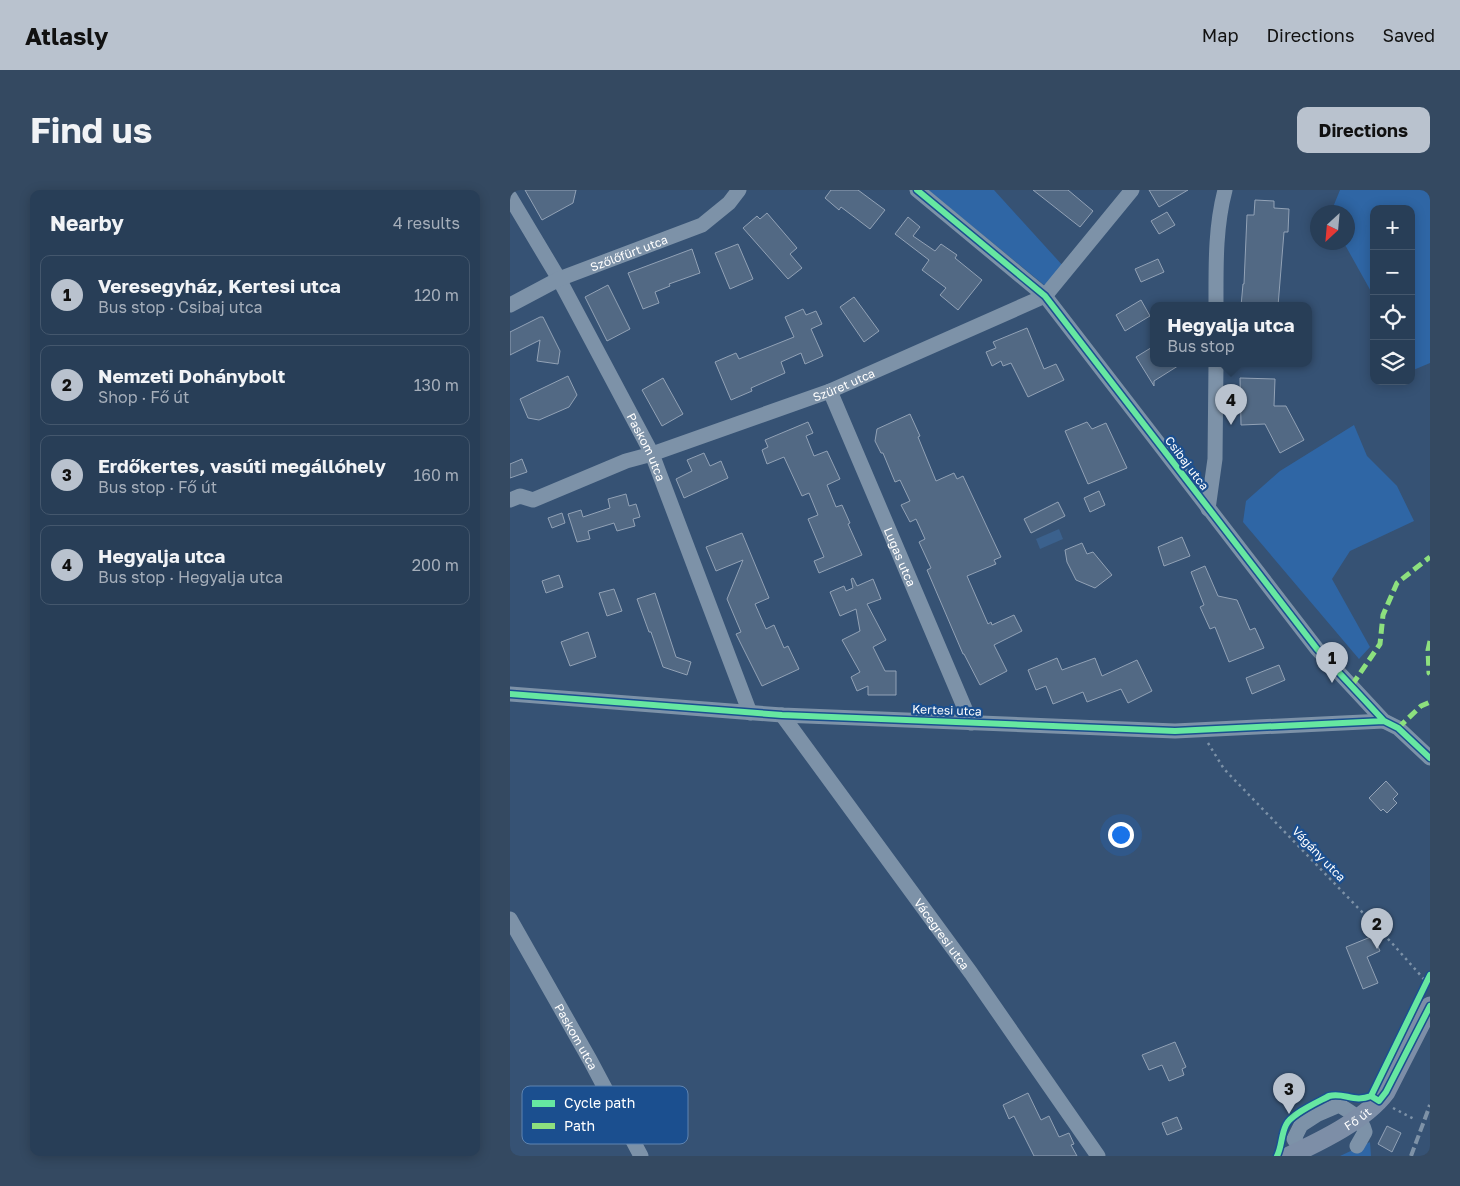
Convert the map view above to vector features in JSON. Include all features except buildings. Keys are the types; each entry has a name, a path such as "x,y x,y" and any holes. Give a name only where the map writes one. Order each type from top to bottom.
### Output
{"main road":[{"name":"Fő út","path":"1296,1153 1359,1117 1379,1101 1390,1084 1426,998"}],"street":[{"name":"Szőlőfürt utca","path":"510,305 559,280 702,225 729,203 739,190"},
{"name":"Csibaj utca","path":"917,190 1045,296 1317,648 1384,721 1398,728 1430,758"},
{"path":"1216,302 1216,252 1225,190"},
{"name":"Szüret utca","path":"510,500 520,496 533,500 626,461 652,454 830,391 1045,296 1124,193"},
{"name":"Paskom utca","path":"510,196 559,280 652,454 750,713"},
{"path":"1208,509 1216,459 1216,367"},
{"name":"Lugas utca","path":"830,391 971,723"},
{"name":"Kertesi utca","path":"510,694 750,713 1201,731 1384,721"},
{"name":"Vácegresi utca","path":"782,714 971,973 1098,1156"},
{"name":"Paskom utca","path":"510,919 604,1086"},
{"path":"1357,1146 1365,1132 1359,1117"},
{"name":"Paskom utca","path":"635,1144 641,1156"}],"path":[{"path":"1426,998 1429,981"},
{"path":"1379,1101 1414,1119"}],"shaded area":[{"path":"928,190 994,190 1064,267 1055,280 1044,285"},
{"path":"1340,190 1430,190 1430,363 1415,369 1415,205 1370,205 1370,290 1348,250 1355,250 1355,205 1334,205"},
{"path":"1354,425 1367,456 1397,486 1414,521 1350,551 1332,579 1370,647 1359,659 1243,522 1246,501 1280,471"},
{"path":"1059,529 1063,539 1040,549 1036,539"},
{"path":"1370,1142 1371,1156 1340,1156"}],"railway":[{"path":"1411,1156 1430,1105"}],"marked path":[{"path":"1352,685 1380,644 1383,615 1397,583 1430,557"},
{"path":"1430,641 1428,650 1430,674"},
{"path":"1398,728 1421,706 1430,702"}],"cycle path":[{"path":"917,190 1045,296 1317,649 1384,721 1398,728 1430,758"},
{"path":"510,694 782,715 1175,731 1384,721"},
{"path":"1277,1156 1286,1125 1299,1113 1329,1096 1340,1095 1354,1098 1371,1096 1430,975"},
{"path":"1371,1096 1379,1101 1386,1092 1430,1006"}],"place":[{"name":"Hegyalja utca","path":"1231,425"},
{"name":"Veresegyház, Kertesi utca","path":"1332,683"},
{"name":"Nemzeti Dohánybolt","path":"1377,949"},
{"name":"Erdőkertes, vasúti megállóhely","path":"1289,1114"}]}
